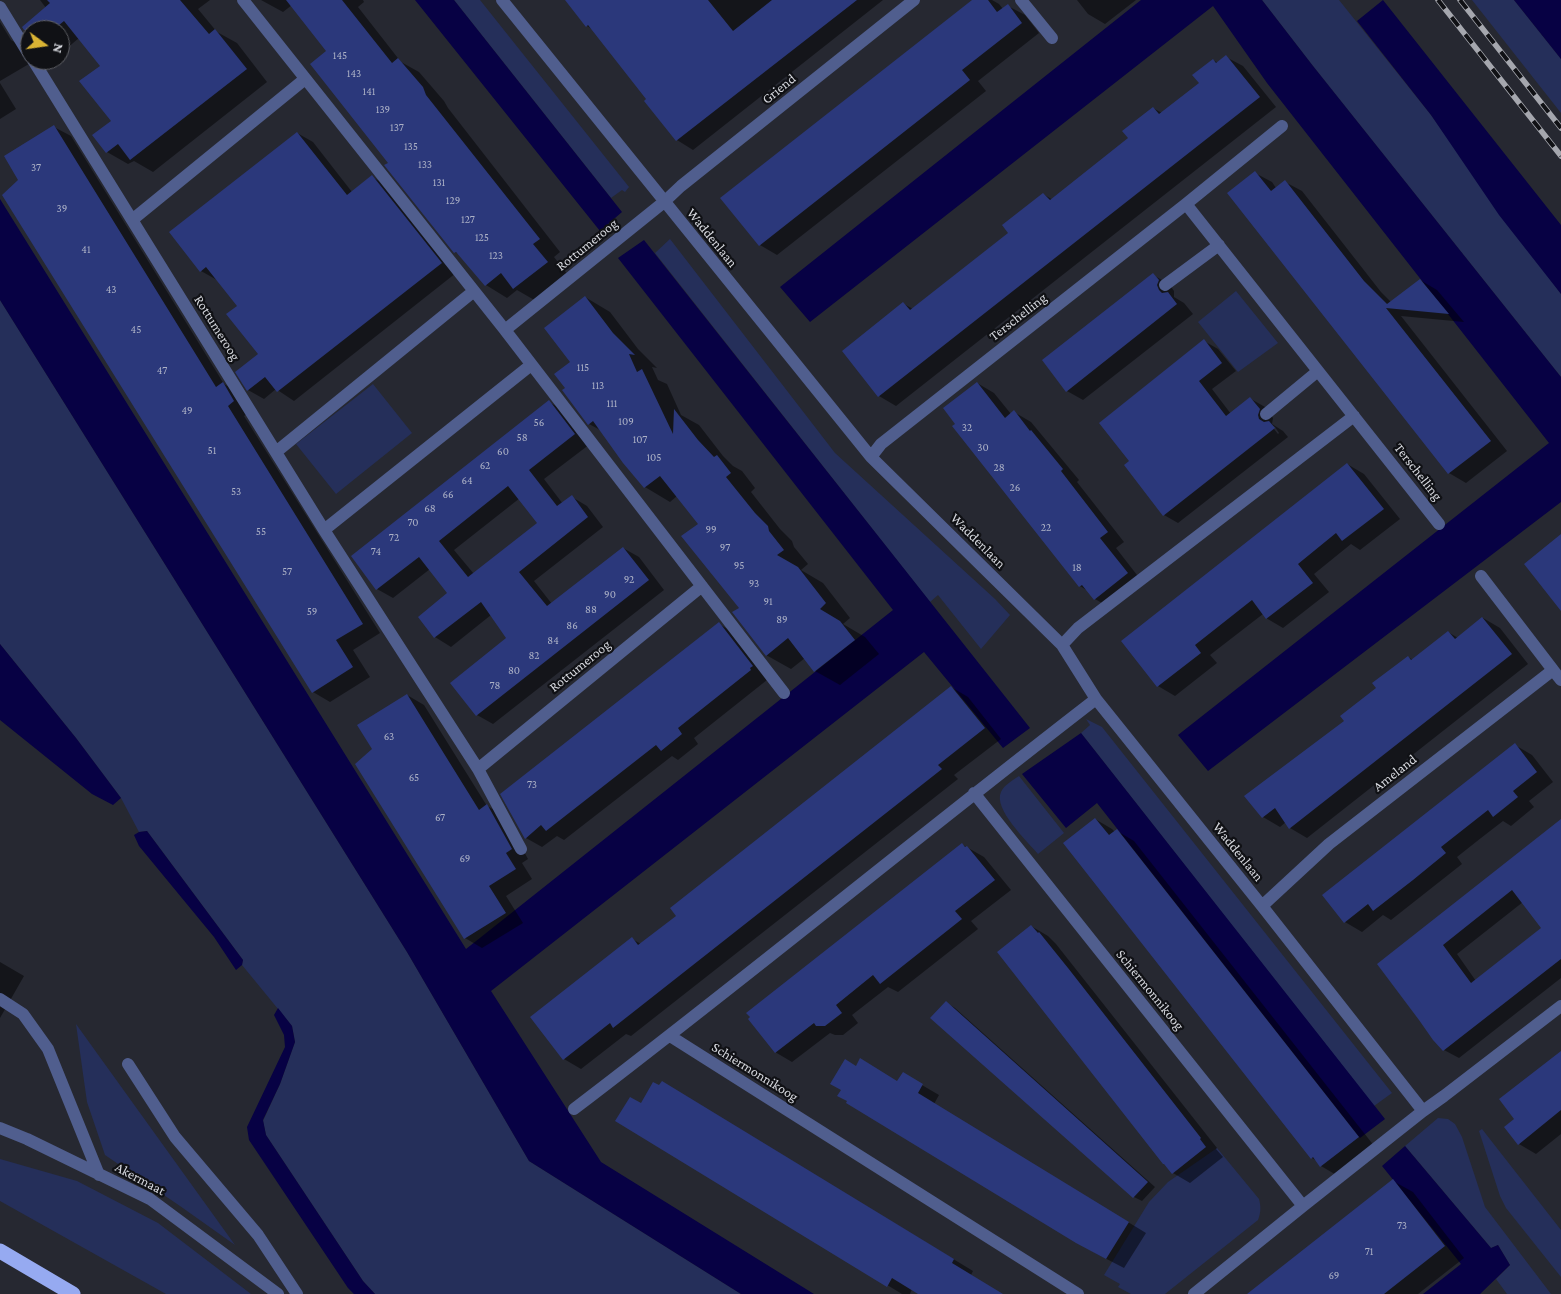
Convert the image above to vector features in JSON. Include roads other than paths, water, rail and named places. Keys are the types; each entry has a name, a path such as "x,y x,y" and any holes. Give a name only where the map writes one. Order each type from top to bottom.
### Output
{"highway":[{"path":"0,1251 73,1294"}],"street":[{"path":"242,0 505,330 784,693"},
{"name":"Waddenlaan","path":"502,0 871,457 1062,645 1096,699 1423,1111"},
{"name":"Griend","path":"664,202 681,186 914,0"},
{"path":"1021,0 1052,38"},
{"path":"0,7 20,40"},
{"name":"Rottumeroog","path":"39,70 324,530 478,769 522,849"},
{"path":"132,220 305,79"},
{"name":"Terschelling","path":"871,457 881,444 1282,126"},
{"name":"Rottumeroog","path":"505,330 664,202"},
{"name":"Terschelling","path":"1186,204 1439,524"},
{"path":"1165,285 1218,245"},
{"path":"276,452 474,291"},
{"path":"324,530 531,365"},
{"path":"1266,414 1318,371"},
{"path":"1062,645 1078,628 1354,416"},
{"path":"1481,576 1561,680"},
{"name":"Rottumeroog","path":"478,769 702,586"},
{"name":"Ameland","path":"1262,906 1329,844 1553,670"},
{"path":"574,1110 670,1036 974,793 1096,699"},
{"name":"Schiermonnikoog","path":"974,793 1303,1206"},
{"path":"0,999 23,1014 48,1049 99,1175"},
{"path":"1194,1294 1423,1111 1561,1006"},
{"name":"Schiermonnikoog","path":"670,1036 1078,1294"},
{"path":"128,1064 175,1138 258,1235 298,1294"},
{"name":"Akermaat","path":"0,1128 27,1139 150,1199 278,1294"}],"railway":[{"path":"1438,0 1561,156"},
{"path":"1460,0 1561,128"}]}
